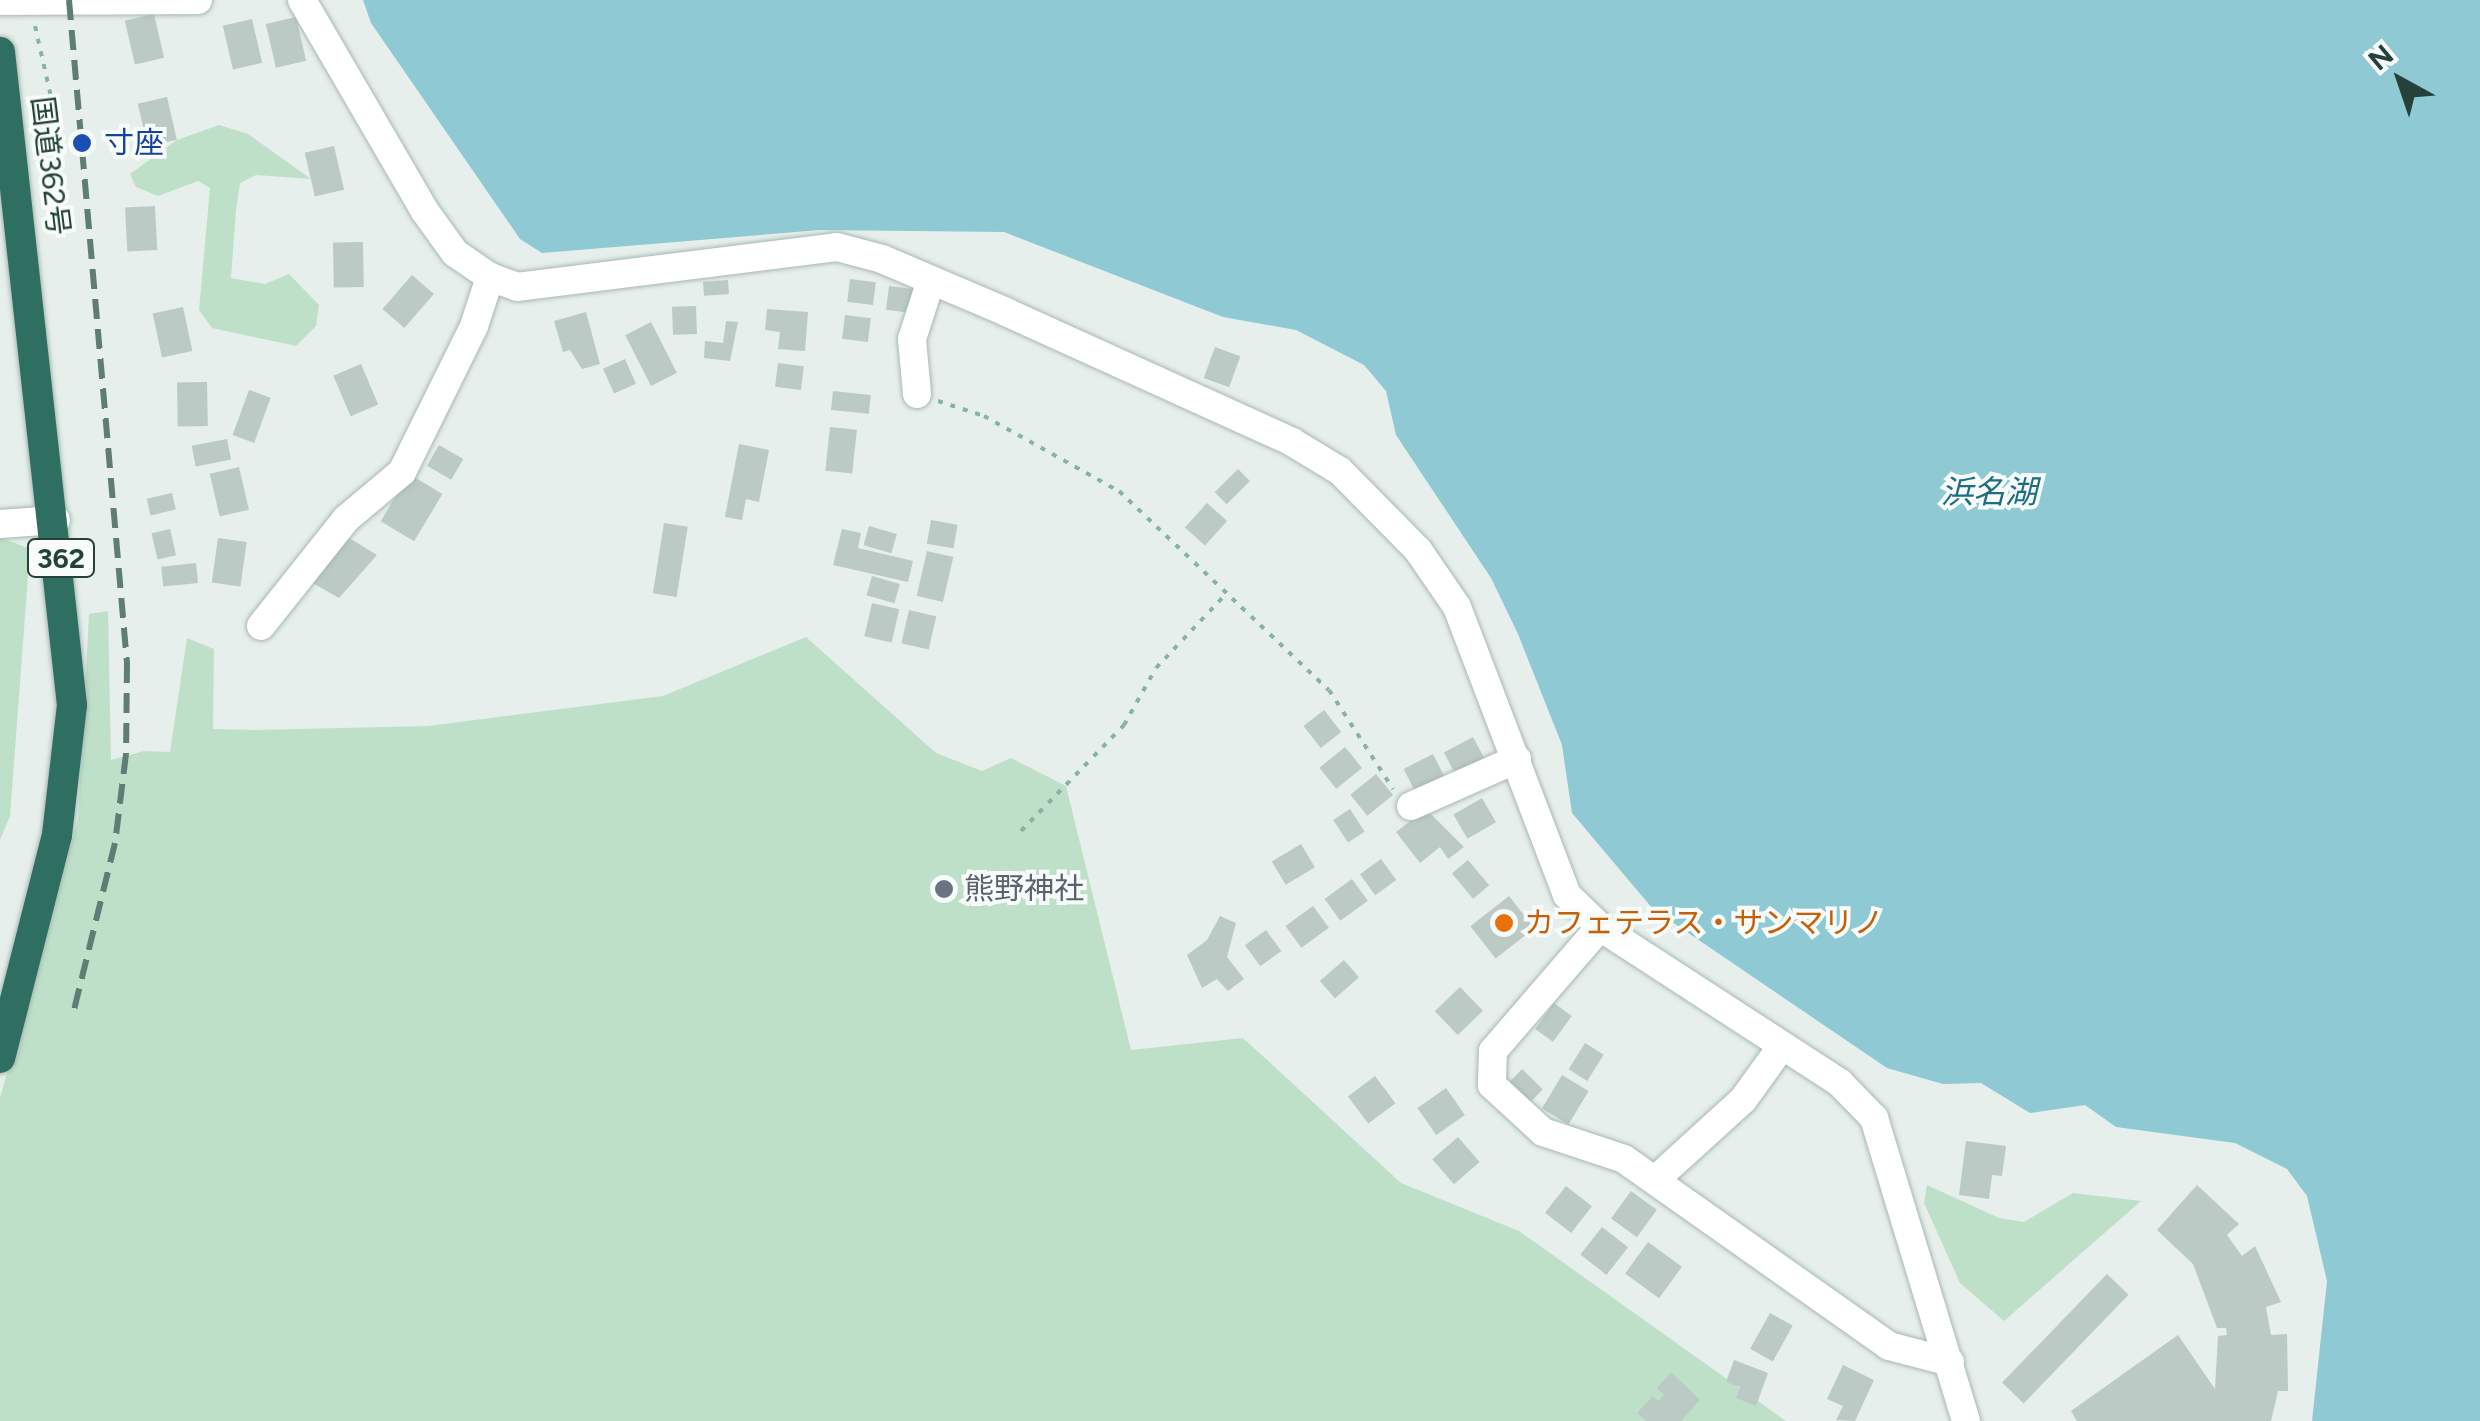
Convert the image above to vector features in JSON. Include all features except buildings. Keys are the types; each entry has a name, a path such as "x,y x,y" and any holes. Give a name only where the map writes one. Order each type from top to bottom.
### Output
{"highway":[{"name":"国道362号","path":"0,52 7,158 56,520 72,705 58,835 0,1058"}],"street":[{"path":"0,1 198,0"},
{"path":"302,0 424,210 454,253 490,278 516,287 837,246 931,280 1292,442 1340,471 1418,550 1456,608 1567,895 1600,927 1840,1083 1874,1118 1966,1421"},
{"path":"261,626 346,519 402,472 474,326 490,278"},
{"path":"917,394 912,339 931,280"},
{"path":"0,524 56,520"},
{"path":"1411,806 1516,758"},
{"path":"1600,927 1492,1051 1492,1085 1543,1132 1624,1159 1890,1346 1950,1362"},
{"path":"1655,1180 1743,1100 1782,1046"}],"path":[{"path":"34,2 58,128"},
{"path":"40,129 65,128"},
{"path":"917,394 984,416 1119,491 1328,690 1379,773 1411,806"},
{"path":"1021,831 1124,724 1156,668 1227,592"}],"green space":[{"path":"219,125 248,134 311,179 256,175 240,183 236,210 231,278 265,284 289,274 319,305 316,326 296,346 212,328 199,310 210,188 198,181 158,196 136,187 130,174 177,140"},
{"path":"0,537 30,549 10,816 0,840"},
{"path":"108,611 111,760 144,751 170,752 187,638 214,649 213,729 255,730 428,726 663,696 806,637 936,753 982,771 1011,758 1066,786 1131,1050 1243,1038 1401,1183 1519,1231 1786,1421 0,1421 0,1098 78,819 89,614"},
{"path":"1927,1185 1999,1218 2024,1222 2073,1193 2141,1201 2004,1321 1960,1283 1924,1203"}],"water":[{"name":"浜名湖","path":"363,0 2480,0 2480,1421 2312,1421 2327,1281 2307,1196 2287,1169 2235,1143 2116,1127 2085,1105 2030,1113 1981,1083 1943,1084 1887,1068 1653,909 1572,813 1562,745 1518,634 1491,578 1396,435 1386,391 1364,365 1296,330 1223,317 1004,232 820,230 542,253 520,239 371,23"}],"railway":[{"path":"69,0 127,663 126,754 115,843 74,1010"}],"place":[{"name":"寸座","path":"82,143"},
{"name":"熊野神社","path":"944,889"},
{"name":"カフェテラス・サンマリノ","path":"1504,923"}]}
